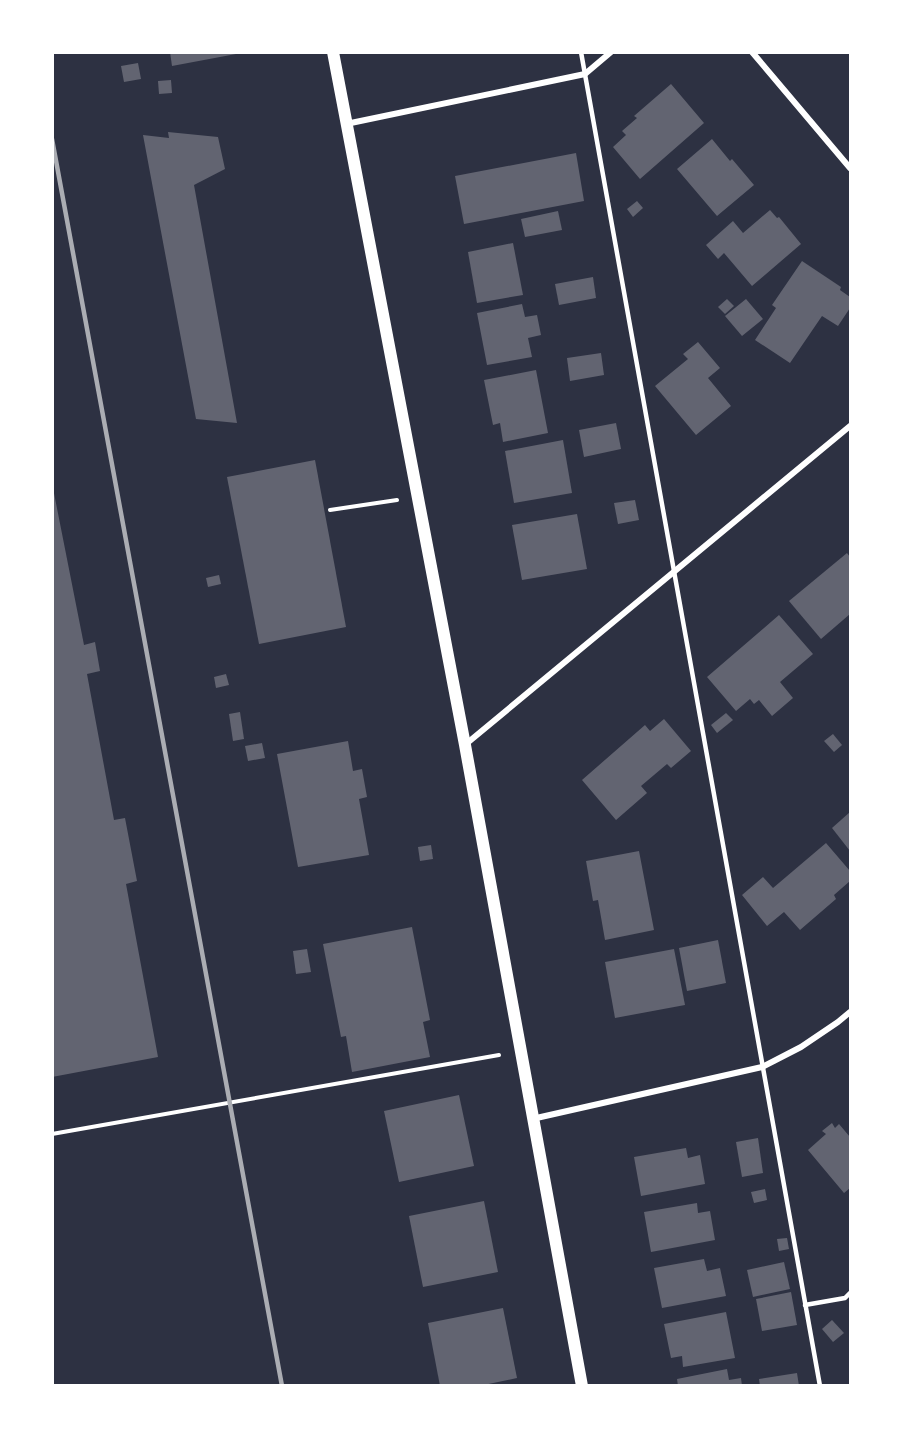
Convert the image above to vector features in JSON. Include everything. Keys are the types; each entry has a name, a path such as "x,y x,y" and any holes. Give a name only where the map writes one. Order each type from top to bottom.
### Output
{"main road":[{"path":"333,52 419,497 582,1386"}],"street":[{"path":"346,124 585,74 611,52"},
{"path":"752,52 850,168"},
{"path":"465,745 850,426"},
{"path":"532,1119 762,1067 801,1047 850,1012"}],"lane":[{"path":"581,52 820,1386"},
{"path":"806,1305 845,1298 850,1293"}],"path":[{"path":"330,510 419,497"},
{"path":"52,1134 483,1059 520,1050"}],"building":[{"path":"170,52 236,52 236,54 172,66"},
{"path":"138,63 141,79 124,82 121,66"},
{"path":"171,80 172,93 159,94 158,81"},
{"path":"671,84 704,123 640,179 613,147 626,135 622,131 637,118 634,116"},
{"path":"168,132 218,137 225,169 194,185 237,423 196,419 143,135 169,138"},
{"path":"712,139 754,185 717,216 677,169"},
{"path":"576,153 584,201 464,224 455,176"},
{"path":"637,201 643,208 633,217 627,209"},
{"path":"770,210 777,218 779,217 801,244 752,286 724,253 718,259 706,245 733,221 743,233"},
{"path":"558,211 562,230 525,237 521,219"},
{"path":"513,243 523,295 477,303 468,252"},
{"path":"802,261 841,287 840,290 850,297 850,308 838,326 822,316 790,363 755,340 776,308 772,305"},
{"path":"593,277 596,298 559,305 555,284"},
{"path":"727,299 734,306 725,314 718,307"},
{"path":"746,299 763,319 742,336 725,316"},
{"path":"522,304 525,317 537,315 541,335 528,338 532,357 487,365 477,313"},
{"path":"698,342 720,368 708,378 731,406 696,435 655,386 688,359 683,354"},
{"path":"601,353 604,375 570,381 567,358"},
{"path":"536,370 548,433 503,442 500,423 493,425 484,380"},
{"path":"616,423 621,449 584,457 579,430"},
{"path":"563,440 572,493 514,503 505,451"},
{"path":"315,460 346,627 259,644 227,477"},
{"path":"52,483 84,645 95,642 100,671 87,674 114,820 125,818 137,881 126,884 158,1057 52,1077"},
{"path":"635,500 639,520 618,524 614,503"},
{"path":"577,514 587,569 522,580 512,525"},
{"path":"847,553 850,557 850,614 821,639 789,601"},
{"path":"219,575 221,584 208,587 206,578"},
{"path":"779,615 813,654 780,682 793,698 772,716 759,700 754,704 750,699 736,711 707,677"},
{"path":"226,674 229,685 216,688 214,677"},
{"path":"240,712 244,739 233,741 229,714"},
{"path":"726,713 733,720 717,733 711,725"},
{"path":"664,719 691,751 671,768 667,764 641,786 647,793 616,820 582,780 645,725 650,731"},
{"path":"833,734 842,745 834,752 824,741"},
{"path":"348,741 353,771 362,769 367,797 359,799 369,855 298,867 277,754"},
{"path":"262,743 265,758 248,761 245,746"},
{"path":"850,812 850,851 832,828"},
{"path":"826,843 850,871 850,881 834,895 836,899 800,930 784,912 767,926 742,895 763,877 773,888"},
{"path":"431,845 433,859 420,861 418,847"},
{"path":"639,851 654,930 605,940 598,900 593,901 586,861"},
{"path":"412,927 430,1020 423,1022 430,1057 352,1072 346,1036 341,1037 323,944"},
{"path":"718,940 726,983 687,991 679,948"},
{"path":"307,949 311,972 296,974 293,951"},
{"path":"674,949 685,1005 615,1018 605,962"},
{"path":"459,1095 474,1166 399,1182 384,1111"},
{"path":"832,1123 835,1128 839,1124 850,1137 850,1188 844,1193 808,1150 826,1134 822,1131"},
{"path":"758,1138 763,1173 742,1177 736,1142"},
{"path":"686,1148 688,1158 700,1155 705,1184 641,1196 634,1157"},
{"path":"765,1189 767,1200 754,1203 751,1192"},
{"path":"484,1201 498,1272 423,1287 409,1216"},
{"path":"697,1203 698,1213 710,1211 715,1240 651,1252 644,1212"},
{"path":"787,1238 789,1249 779,1251 777,1239"},
{"path":"704,1259 707,1271 720,1268 726,1296 662,1308 654,1268"},
{"path":"784,1262 790,1289 753,1297 747,1270"},
{"path":"791,1292 797,1325 762,1331 756,1299"},
{"path":"503,1308 517,1378 479,1386 440,1386 428,1323"},
{"path":"726,1312 735,1358 683,1367 682,1356 671,1358 664,1324"},
{"path":"832,1320 844,1333 833,1342 822,1329"},
{"path":"727,1369 729,1380 741,1378 742,1386 678,1386 677,1379"},
{"path":"797,1373 799,1386 760,1386 759,1379"}],"railway":[{"path":"52,139 282,1386"}]}
